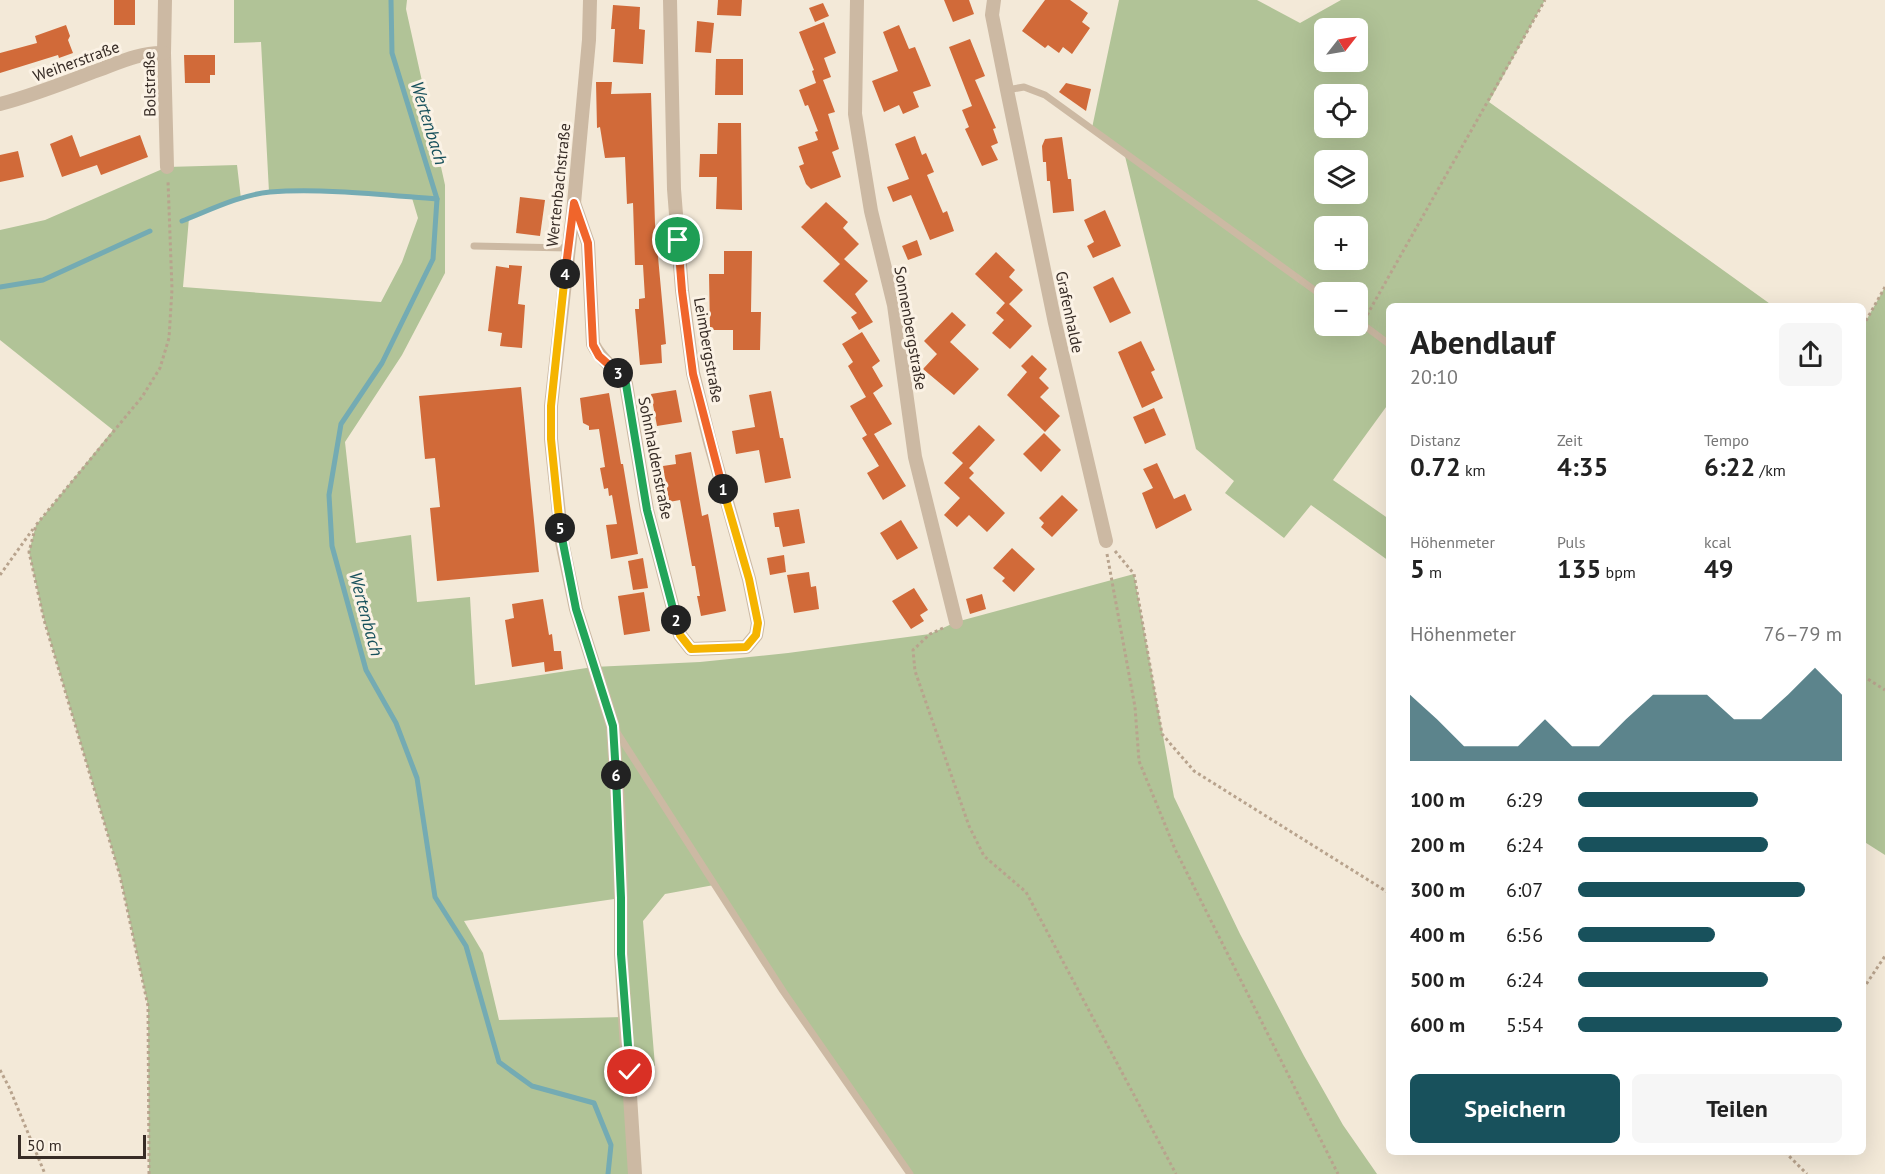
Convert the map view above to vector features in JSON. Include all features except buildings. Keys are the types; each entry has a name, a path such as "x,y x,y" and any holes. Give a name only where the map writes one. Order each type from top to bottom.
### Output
{"street":[{"name":"Bolstraße","path":"165,0 167,167"},
{"name":"Wertenbachstraße","path":"590,0 589,40 574,203 551,406 554,473 562,542 576,609 613,726 619,822 621,964 630,1072 634,1174"},
{"name":"Leimbergstraße","path":"670,0 674,189 682,291 693,374 749,579 758,623 756,635 746,647 697,650"},
{"name":"Sonnenbergstraße","path":"857,0 855,114 871,211 894,305 915,457 956,622"},
{"path":"994,0 992,15 1007,90"},
{"name":"Weiherstraße","path":"0,104 68,82 139,55 152,52 164,53"},
{"name":"Grafenhalde","path":"1007,90 1055,323 1106,541"},
{"name":"Sohnhaldenstraße","path":"574,203 588,243 593,345 599,356 616,369 626,384 647,510 680,635 691,649 697,650"}],"lane":[{"path":"1007,90 1024,87 1045,95 1314,290"},
{"path":"474,246 568,248"},
{"path":"1368,329 1386,342"},
{"path":"613,726 783,991 910,1174"}],"path":[{"path":"1368,309 1545,0"},
{"path":"0,575 36,525 142,397 160,368 169,338 172,289 167,167"},
{"path":"1866,321 1885,288"},
{"path":"36,525 29,552 44,620 120,876 148,1006 149,1174"},
{"path":"1106,541 1134,574 1162,734 1194,771 1386,891"},
{"path":"1106,541 1135,707 1139,761 1175,849 1338,1174"},
{"path":"956,622 930,634 913,650 915,671 969,826 984,856 1026,892 1176,1174"},
{"path":"1866,678 1885,690"},
{"path":"1866,984 1885,956"},
{"path":"0,1070 45,1174"},
{"path":"1788,1155 1807,1174"}],"green space":[{"path":"234,0 407,0 406,9 445,185 445,273 402,355 345,442 356,543 411,535 417,602 470,597 475,685 593,667 700,662 930,634 956,622 1134,574 1174,797 1240,934 1304,1056 1343,1125 1377,1174 910,1174 714,885 665,894 643,921 655,1066 630,1073 635,1174 149,1174 148,1006 120,876 44,620 29,552 36,525 113,430 0,340 0,230 45,220 167,167 237,165 241,199 189,218 183,287 381,302 402,262 418,218 412,198 320,192 269,192 261,42 234,43","holes":["621,898 624,1017 499,1020 483,953 464,921"]},
{"path":"1119,0 1257,0 1300,23 1341,0 1545,0 1489,102 1769,303 1386,303 1386,407 1333,480 1386,517 1386,559 1311,505 1284,538 1225,493 1234,481 1196,449 1124,152 1092,128"},
{"path":"1885,287 1885,855 1866,843 1866,321"}],"waterway":[{"name":"Wertenbach","path":"391,0 392,53 437,199 433,259 382,363 341,424 329,495 332,546 366,670 396,723 417,778 435,897 466,946 499,1062 532,1086 594,1103 611,1145 608,1174"},
{"path":"182,221 236,200 270,192 332,191 437,199"},
{"path":"0,287 43,280 150,231"}],"route":[{"path":"630,1072 624,1017 619,822 613,726 576,609 562,542 551,439 551,406 574,203 588,243 593,345 599,356 616,369 626,384 647,510 680,635 691,649 746,647 756,635 758,623 749,579 693,374 678,240"}]}
